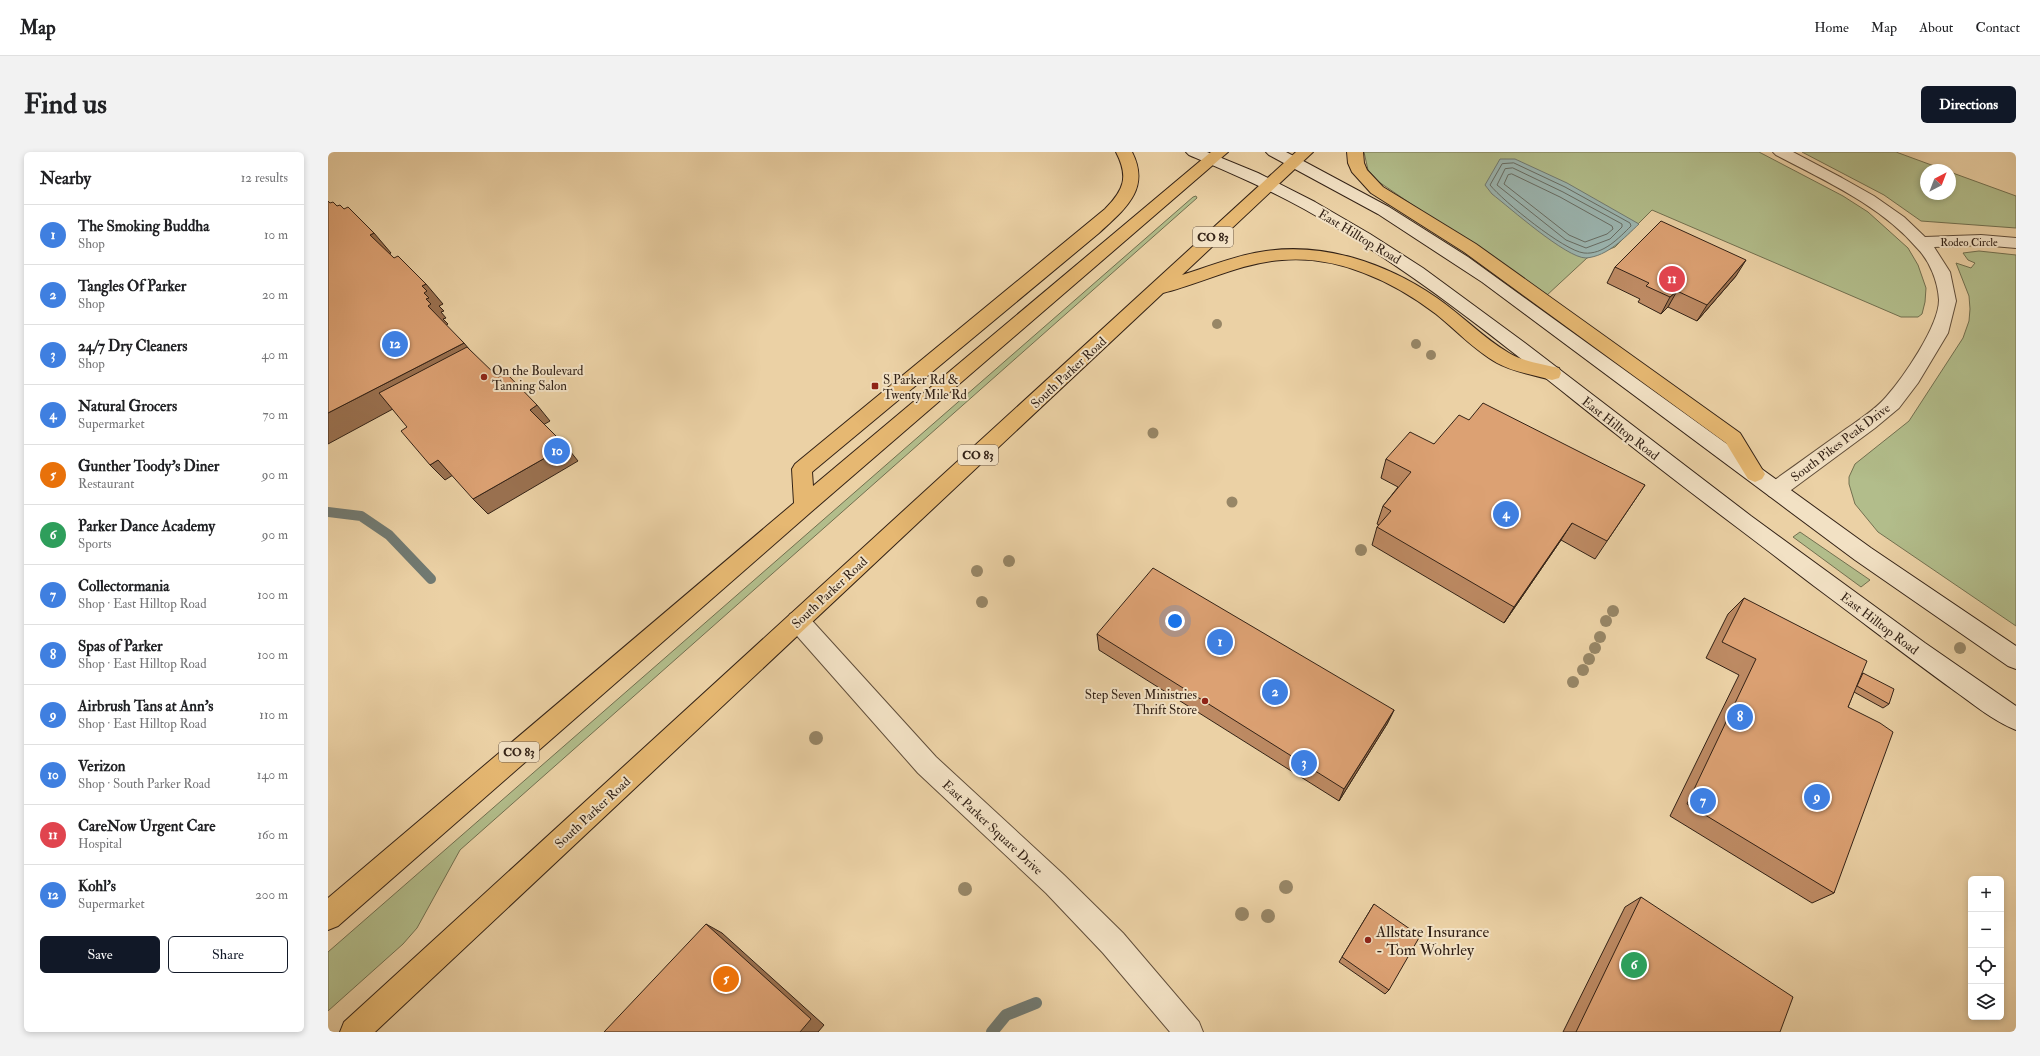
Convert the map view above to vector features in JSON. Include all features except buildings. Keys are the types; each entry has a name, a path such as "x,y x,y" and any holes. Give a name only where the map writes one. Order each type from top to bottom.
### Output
{"highway":[{"path":"804,506 802,469 1093,229 1122,202 1129,191 1133,178 1131,165 1124,152"},
{"path":"1355,152 1356,163 1360,172 1377,190 1470,248 1733,438 1755,474"},
{"name":"CO 83","path":"328,916 804,506 1216,155"},
{"name":"South Parker Road","path":"354,1032 1300,157"},
{"path":"1157,289 1243,261 1270,255 1299,254 1336,259 1379,273 1415,291 1504,359 1552,373"}],"main road":[{"name":"East Hilltop Road","path":"1194,152 1216,155 1348,227 1398,258 1552,373 1668,465 1886,628 2016,719"},
{"path":"1274,152 1300,157 1442,246 1920,594 2016,659"},
{"name":"South Pikes Peak Drive","path":"1776,490 1868,424 1892,403 1911,378 1932,344 1942,325 1947,310 1947,295 1943,276 1939,267 1922,242 1898,220 1877,204 1781,152"},
{"name":"Rodeo Circle","path":"1922,242 1981,240 2016,243"},
{"name":"East Parker Square Drive","path":"798,621 927,765 1100,928 1129,960 1189,1032"}],"green space":[{"path":"1364,152 1759,152 1843,196 1868,212 1908,248 1918,265 1926,288 1922,314 1918,317 1901,317 1652,210 1615,247 1587,258 1546,296 1379,182 1368,170"},
{"path":"1802,152 1896,152 1929,164 1920,164 1920,200 1956,200 1956,174 2016,196 2016,228 1921,221 1884,195"},
{"path":"1196,196 1197,198 460,850 417,928 403,944 328,1011 328,952 1193,197"},
{"path":"1979,251 2016,255 2016,626 1878,532 1855,504 1849,484 1849,477 1855,464 1909,421 1963,338 1969,321 1969,296 1956,263 1971,268 1975,263 1968,260 1963,253"},
{"path":"1800,532 1870,580 1861,587 1793,537"}],"water":[{"path":"1500,159 1515,159 1567,183 1639,224 1615,246 1601,254 1586,258 1577,256 1552,241 1492,194 1485,185"}],"waterway":[{"path":"328,512 361,516 389,535 431,579"},
{"path":"992,1032 1006,1015 1036,1003"}],"place":[{"name":"CareNow Urgent Care","path":"1672,279"},
{"name":"Kohl's","path":"395,344"},
{"name":"On the Boulevard Tanning Salon","path":"484,377"},
{"name":"S Parker Rd & Twenty Mile Rd","path":"875,386"},
{"name":"Verizon","path":"557,451"},
{"name":"Natural Grocers","path":"1506,514"},
{"name":"The Smoking Buddha","path":"1220,642"},
{"name":"Tangles Of Parker","path":"1275,692"},
{"name":"Step Seven Ministries Thrift Store","path":"1205,701"},
{"name":"Spas of Parker","path":"1740,717"},
{"name":"24/7 Dry Cleaners","path":"1304,763"},
{"name":"Airbrush Tans at Ann's","path":"1817,797"},
{"name":"Collectormania","path":"1703,801"},
{"name":"Allstate Insurance - Tom Wohrley","path":"1368,940"},
{"name":"Parker Dance Academy","path":"1634,965"},
{"name":"Gunther Toody's Diner","path":"726,979"}]}
